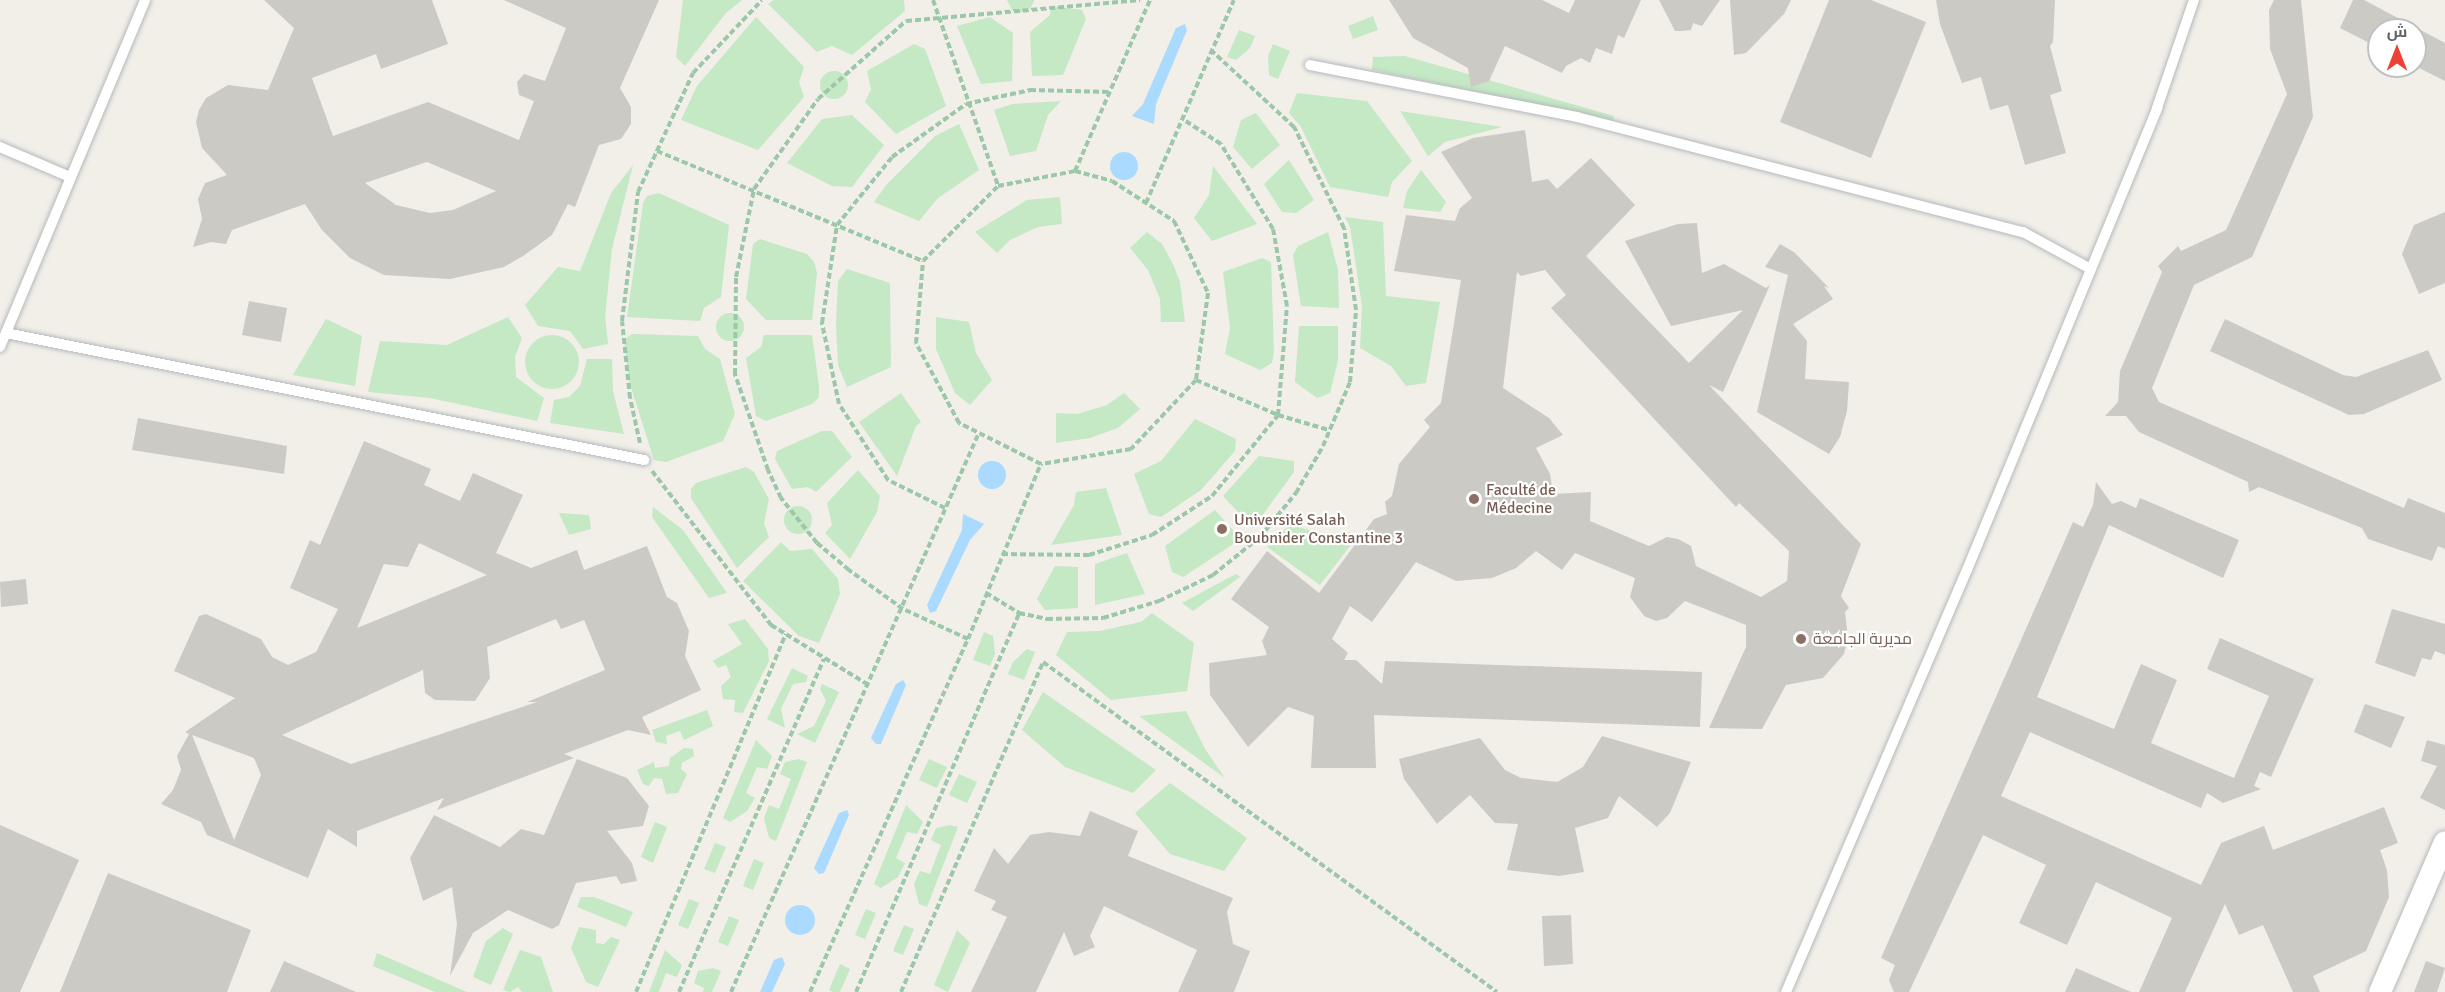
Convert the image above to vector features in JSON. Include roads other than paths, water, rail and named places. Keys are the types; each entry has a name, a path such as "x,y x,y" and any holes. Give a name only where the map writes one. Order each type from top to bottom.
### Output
{"street":[{"path":"2380,992 2445,842"}],"lane":[{"path":"0,347 145,0"},
{"path":"1786,992 1967,570 2089,268 2157,108 2194,0"},
{"path":"1310,65 1577,117 2011,229 2089,268"},
{"path":"0,147 70,177"},
{"path":"6,333 644,460"}],"water":[{"path":"1185,24 1187,30 1156,104 1154,124 1132,116 1143,104 1176,28"},
{"path":"1124,152 1134,156 1138,166 1134,176 1124,180 1114,176 1110,166 1114,156"},
{"path":"992,461 1002,465 1006,475 1002,485 992,489 982,485 978,475 982,465"},
{"path":"963,514 984,524 970,540 936,611 930,613 927,605 962,530"},
{"path":"903,680 906,685 881,744 876,744 871,738 896,684"},
{"path":"847,810 849,815 824,873 819,874 814,868 839,813"},
{"path":"800,905 806,906 814,914 814,926 806,934 800,935 794,934 786,926 785,920 786,914 794,906"},
{"path":"782,957 785,964 772,992 760,992 774,960"}],"place":[{"name":"Faculté de Médecine","path":"1474,499"},
{"name":"Université Salah Boubnider Constantine 3","path":"1222,529"},
{"name":"مديرية الجامعة","path":"1801,639"}]}
